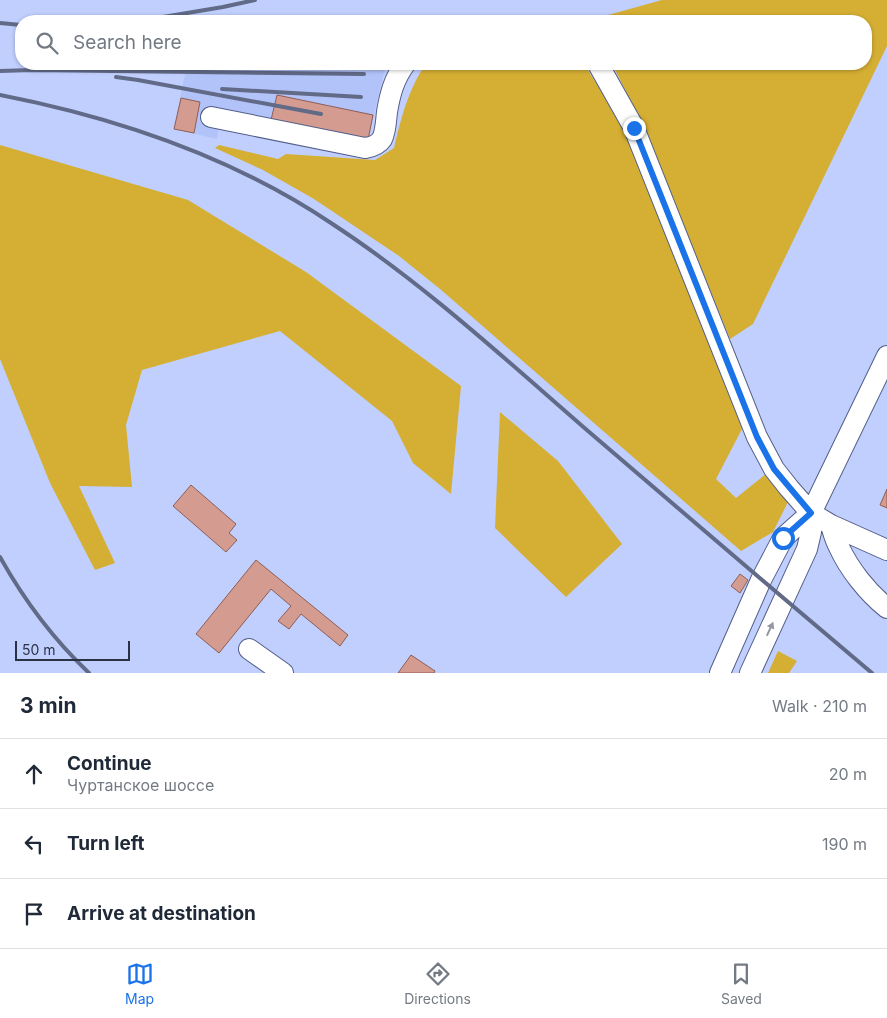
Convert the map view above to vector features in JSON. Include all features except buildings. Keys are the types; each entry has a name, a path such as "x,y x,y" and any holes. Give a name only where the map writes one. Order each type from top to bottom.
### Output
{"street":[{"path":"211,117 365,148 371,147 378,144 382,138 393,84 401,70"},
{"path":"601,70 634,128 757,437 774,469 811,513 831,525 887,550"},
{"path":"720,673 761,580 783,538 811,513 884,368"},
{"path":"750,673 807,549 811,513"},
{"path":"831,525 838,547 852,571 878,601 887,608"},
{"path":"249,648 283,673"}],"shaded area":[{"path":"662,0 887,0 887,46 753,324 730,339 645,129 615,70 872,70 872,15 608,15"},
{"path":"186,70 385,70 368,140 219,126 217,139 174,129"},
{"path":"422,70 588,70 629,134 724,374 742,429 716,479 736,498 766,474 789,500 773,532 741,551 440,289 399,256 314,199 263,170 215,148 219,145 278,159 286,154 375,160 394,148 402,115"},
{"path":"0,145 188,200 306,272 461,386 451,494 413,463 392,421 280,331 142,370 126,425 132,487 79,486 115,563 95,570 50,483 0,359"},
{"path":"500,412 558,461 622,544 566,597 495,528"},
{"path":"778,651 797,661 789,673 768,673"}],"railway":[{"path":"175,15 255,0"},
{"path":"0,23 15,24"},
{"path":"0,71 364,74"},
{"path":"116,77 321,114"},
{"path":"222,89 361,97"},
{"path":"0,95 87,115 172,142 254,178 293,199 331,223 365,246 463,322 872,673"},
{"path":"0,557 40,618 63,647 89,673"}],"route":[{"path":"634,128 757,437 774,469 811,513 783,538"}]}
